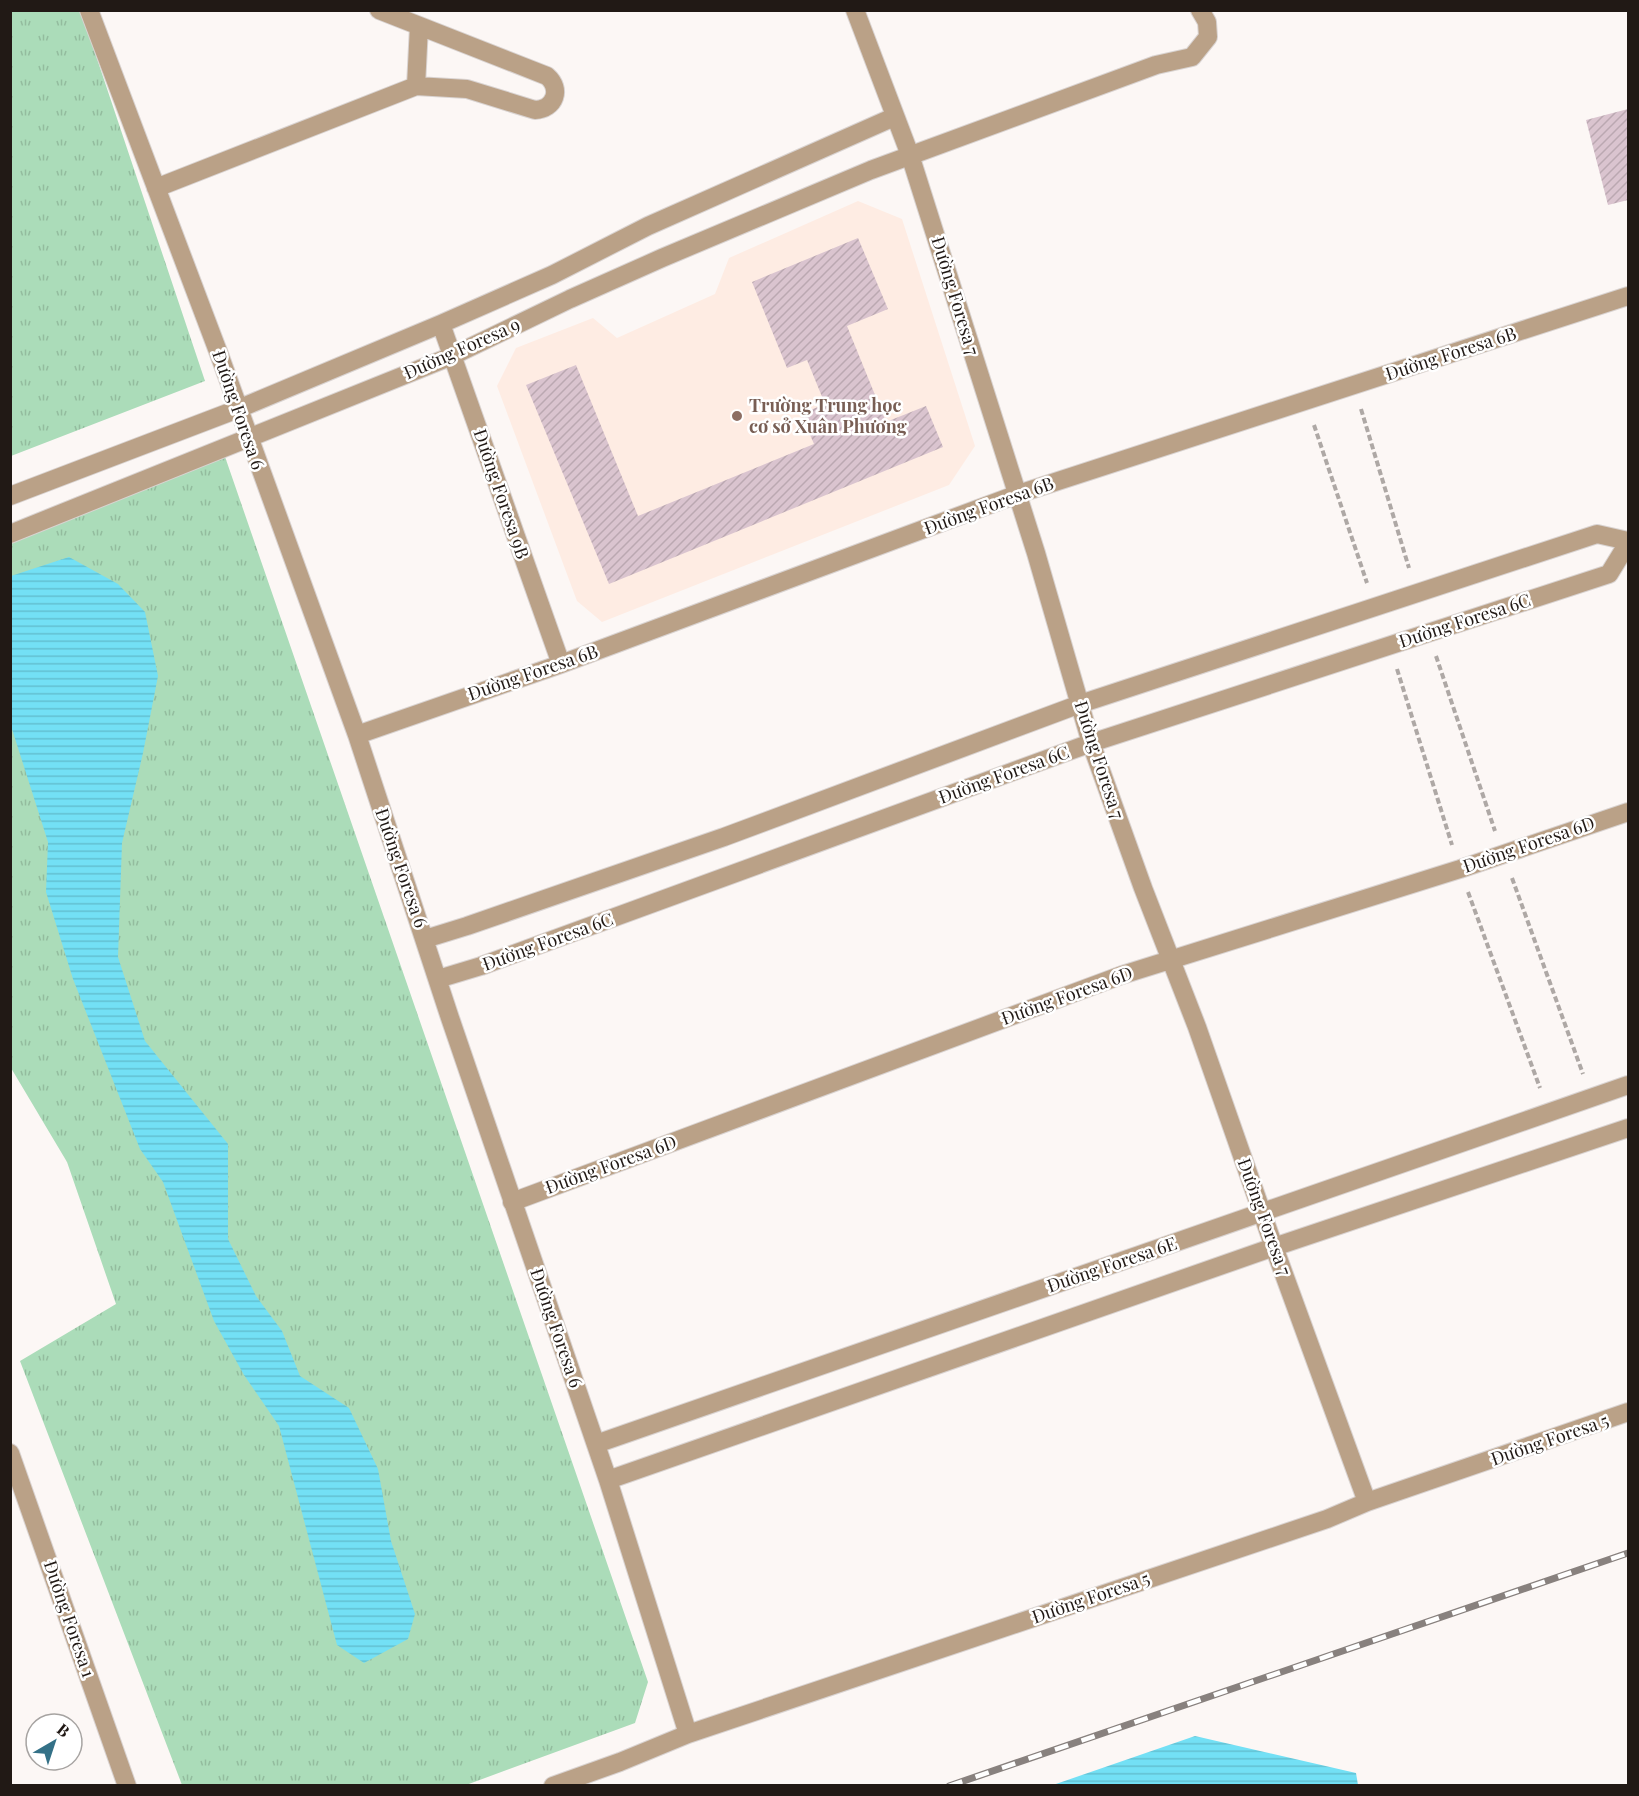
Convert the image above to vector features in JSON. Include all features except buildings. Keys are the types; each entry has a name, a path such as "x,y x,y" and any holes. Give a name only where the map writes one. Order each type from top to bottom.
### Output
{"street":[{"name":"Đường Foresa 6","path":"89,10 357,735 512,1202 608,1480 688,1734"},
{"path":"156,188 416,86 467,89 535,110 546,108 553,101 555,94 553,82 547,76 379,10"},
{"name":"Đường Foresa 7","path":"855,10 910,155 1018,494 1091,743 1367,1502"},
{"name":"Đường Foresa 9","path":"10,534 452,356 662,258 910,155 1156,65 1192,57 1208,37 1207,22 1200,10"},
{"path":"416,86 419,26"},
{"name":"Đường Foresa 9","path":"10,496 238,409 441,324 552,275 648,226 894,117"},
{"name":"Đường Foresa 6B","path":"357,735 561,664 1018,494 1629,296"},
{"name":"Đường Foresa 9B","path":"441,324 561,664"},
{"name":"Đường Foresa 6C","path":"425,939 713,841 1080,704 1416,593 1597,534 1629,542 1609,574 1091,743 493,962 438,979"},
{"name":"Đường Foresa 6D","path":"512,1202 1111,979 1629,812"},
{"name":"Đường Foresa 6E","path":"596,1444 1629,1085"},
{"name":"Đường Foresa 6E","path":"608,1480 1274,1247 1629,1128"},
{"name":"Đường Foresa 5","path":"553,1785 620,1762 688,1734 1327,1519 1367,1502 1629,1412"},
{"name":"Đường Foresa 1","path":"10,1453 127,1785"}],"path":[{"path":"1354,385 1416,593"},
{"path":"1306,400 1375,607"},
{"path":"1429,633 1503,854 1592,1098"},
{"path":"1390,646 1460,868 1550,1113"}],"shaded area":[{"name":"Trường Trung học cơ sở Xuân Phương","path":"858,201 902,219 975,446 949,485 602,622 577,601 497,386 516,348 593,318 617,338 715,294 729,258"}],"green space":[{"path":"11,11 81,11 205,381 11,456"},
{"path":"222,448 648,1682 635,1723 466,1785 182,1785 20,1361 116,1304 67,1162 11,1068 10,536"}],"water":[{"path":"69,557 118,584 145,612 158,676 122,843 118,957 145,1041 228,1144 228,1239 256,1296 282,1331 300,1376 349,1408 378,1469 391,1541 415,1614 408,1639 364,1663 337,1645 279,1426 244,1375 214,1321 163,1182 140,1149 73,979 46,892 48,842 11,726 11,576"},
{"path":"1195,1736 1356,1773 1358,1785 1053,1785"}],"railway":[{"path":"949,1786 1628,1553"}],"place":[{"name":"Trường Trung học cơ sở Xuân Phương","path":"737,416"}]}
